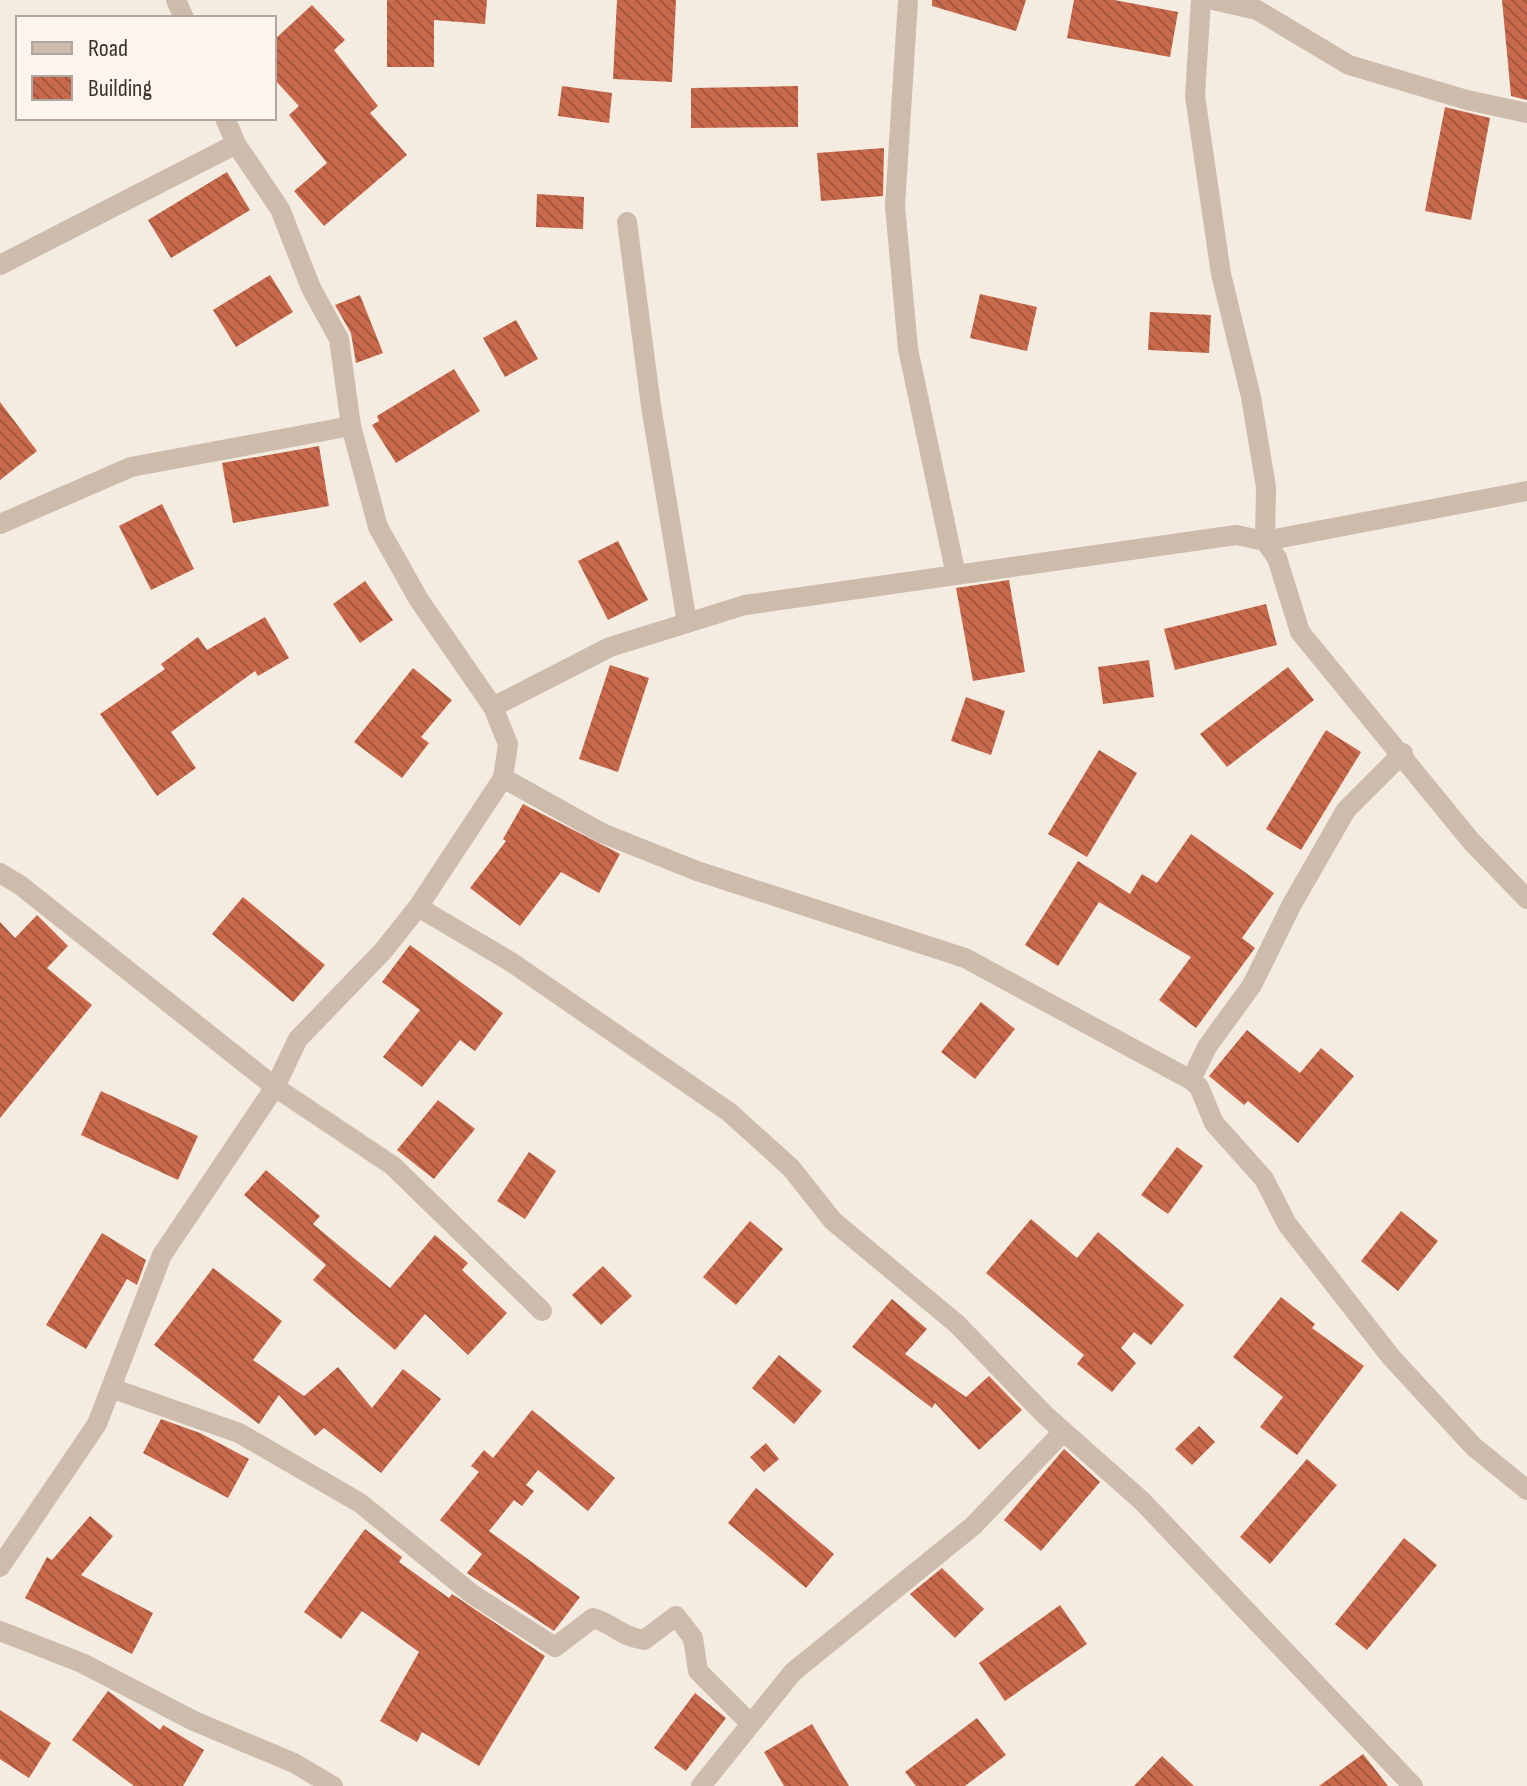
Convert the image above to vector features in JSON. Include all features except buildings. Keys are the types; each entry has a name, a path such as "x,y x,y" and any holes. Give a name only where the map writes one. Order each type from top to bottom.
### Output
{"street":[{"path":"908,0 895,206 908,349 956,575"},
{"path":"1201,0 1195,96 1221,274 1251,397 1266,487 1265,541 1277,558 1300,632 1403,753 1471,841 1527,899"},
{"path":"1213,0 1257,10 1349,65 1467,100 1527,113"},
{"path":"0,1567 97,1424 162,1255 275,1087 298,1039 383,951 418,907 503,778 508,744 493,707 419,600 378,527 351,426 339,339 311,288 280,209 236,144 226,120"},
{"path":"0,265 236,144"},
{"path":"627,222 651,406 687,623"},
{"path":"0,524 131,467 351,426"},
{"path":"493,707 610,647 745,605 1213,536 1236,535 1265,541 1527,491"},
{"path":"1191,1080 1207,1047 1252,985 1346,810 1403,753"},
{"path":"503,778 602,833 697,871 965,958 1191,1080 1199,1087 1214,1123 1236,1152 1264,1179 1287,1224 1391,1357 1474,1447 1527,1490"},
{"path":"0,873 20,885 275,1087 393,1166 542,1311"},
{"path":"418,907 511,962 729,1112 791,1168 833,1221 957,1324 1063,1432 1142,1501 1413,1786"},
{"path":"111,1388 239,1433 360,1503 472,1594 555,1647 593,1618 607,1622 621,1636 644,1640 676,1616 693,1638 698,1671 749,1722"},
{"path":"701,1786 749,1722 793,1672 973,1526 1063,1432"},
{"path":"0,1631 82,1663 194,1721 294,1763 333,1786"}]}
